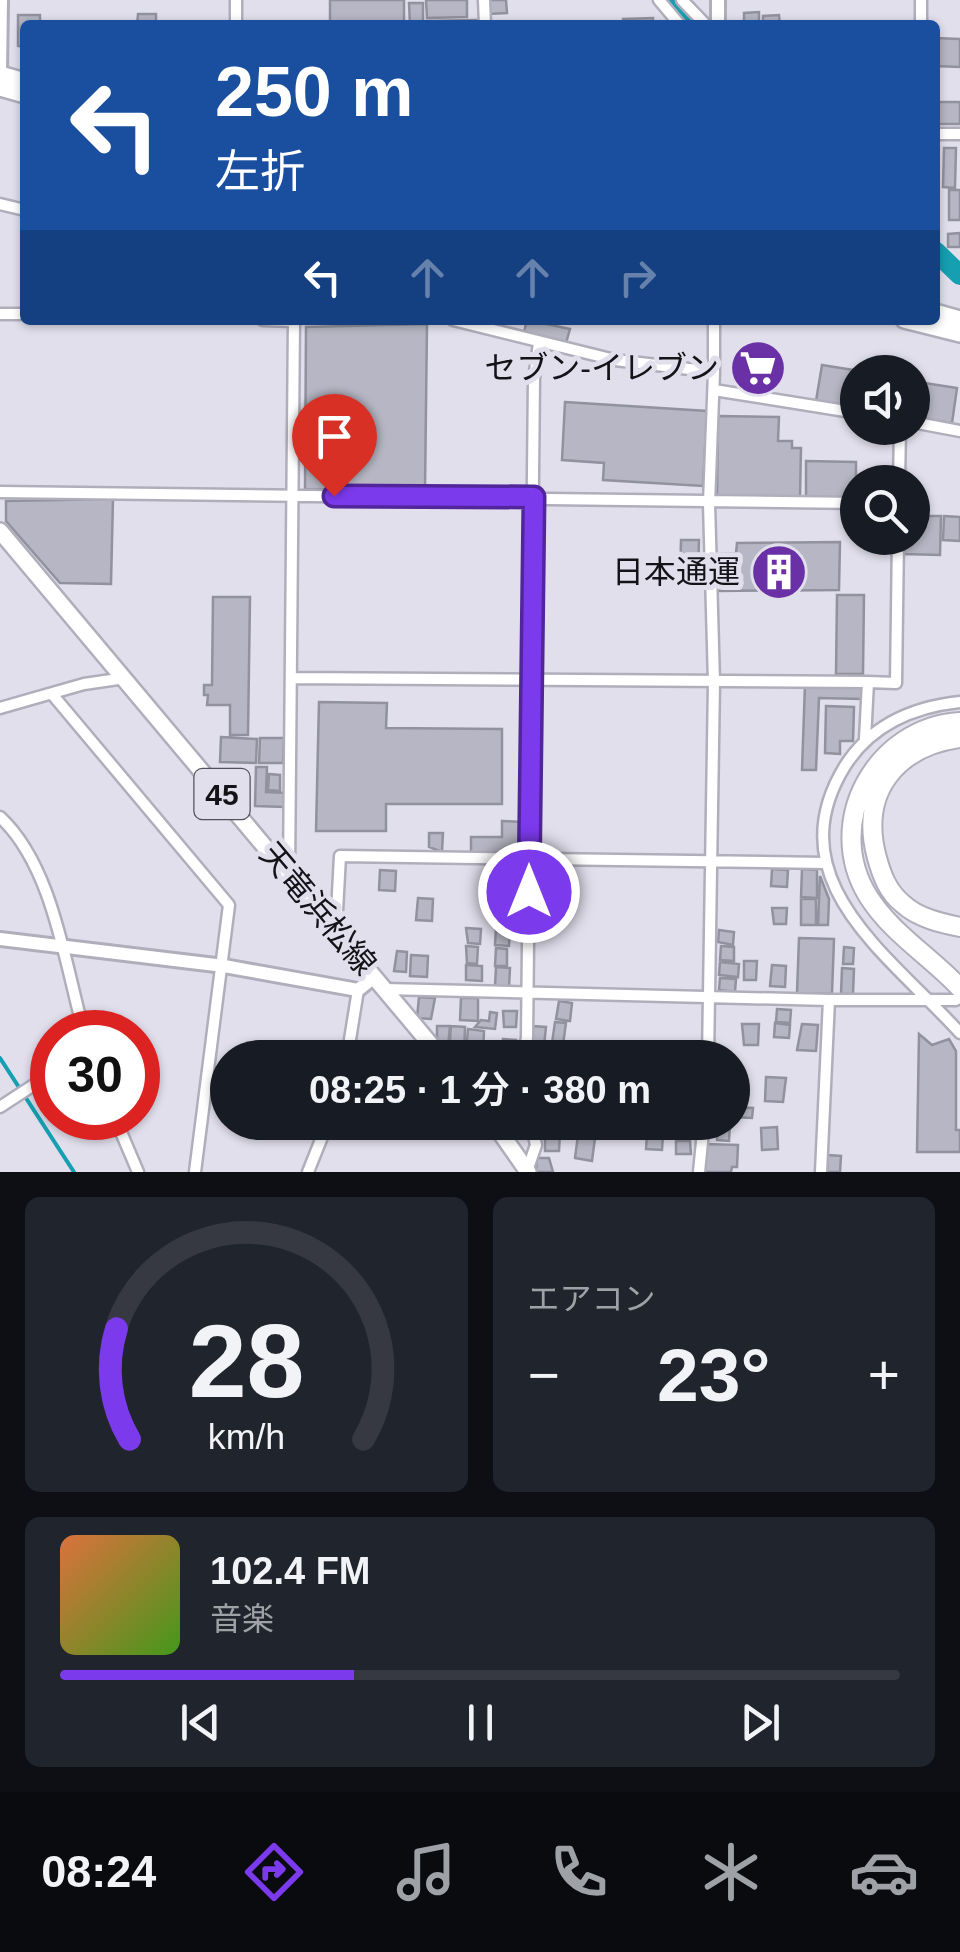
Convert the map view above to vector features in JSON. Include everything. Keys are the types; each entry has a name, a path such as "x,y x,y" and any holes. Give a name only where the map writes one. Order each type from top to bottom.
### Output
{"highway":[{"path":"958,994 867,895 850,836 865,781 882,758 919,732 960,722"},
{"path":"960,738 928,742 900,761 882,786 871,813 884,883 904,905 933,921 960,928"}],"main road":[{"path":"924,325 960,334"},
{"name":"天竜浜松線","path":"0,531 427,1040"},
{"path":"506,1140 528,1172"}],"street":[{"path":"0,0 0,74"},
{"path":"659,0 676,20"},
{"path":"682,0 701,20"},
{"path":"289,874 294,325"},
{"path":"487,325 540,343 615,360 714,372"},
{"path":"709,1040 714,682 709,503 714,325"},
{"path":"524,1040 528,994 528,681 534,378 540,343"},
{"path":"714,390 840,410"},
{"path":"930,425 960,431"},
{"path":"0,492 840,503"},
{"path":"293,678 896,683 898,555"},
{"path":"0,708 125,678"},
{"path":"865,740 868,682"},
{"path":"52,694 229,905 195,1172"},
{"path":"960,702 904,715 865,740 840,775 823,832 825,863 834,892 856,924 960,1033"},
{"path":"0,817 31,856 78,1010"},
{"path":"336,930 340,856 825,863"},
{"path":"0,939 224,966 358,990 379,983 528,994 930,1002 958,994"},
{"path":"351,1040 358,990"},
{"path":"821,1172 829,1000"},
{"path":"0,1107 30,1088"},
{"path":"124,1140 138,1172"},
{"path":"308,1172 321,1140"},
{"path":"528,1172 535,1140"},
{"path":"698,1172 702,1140"}],"building":[{"path":"330,0 404,0 404,20 330,20"},
{"path":"426,0 467,0 467,17 427,18"},
{"path":"488,0 506,0 507,13 488,14"},
{"path":"409,3 423,3 423,20 410,20"},
{"path":"759,12 759,20 744,20 744,13"},
{"path":"138,14 156,14 156,20 137,20"},
{"path":"18,15 40,15 40,20 20,20 18,46"},
{"path":"779,15 780,20 763,20 763,16"},
{"path":"940,38 960,39 960,67 940,66"},
{"path":"940,102 960,102 960,124 940,124"},
{"path":"944,148 956,148 955,188 943,187"},
{"path":"949,190 960,190 960,220 949,220"},
{"path":"960,233 960,247 948,247 948,234"},
{"path":"427,325 425,490 305,489 306,327"},
{"path":"526,325 570,329 566,343 524,332"},
{"path":"822,365 840,368 840,405 816,401"},
{"path":"930,384 957,388 952,423 930,420"},
{"path":"565,402 707,411 703,486 603,480 604,463 562,460"},
{"path":"718,416 779,417 778,441 792,441 792,448 801,448 800,497 717,496"},
{"path":"806,461 856,462 840,465 840,498 806,498"},
{"path":"113,499 111,584 60,583 6,521 6,501"},
{"path":"930,516 941,516 940,555 930,555"},
{"path":"944,516 960,517 960,541 943,540"},
{"path":"681,540 699,540 698,578 680,578"},
{"name":"日本通運","path":"840,542 839,590 718,591 719,554 736,553 737,543"},
{"path":"837,595 864,595 863,674 836,674"},
{"path":"213,597 250,597 248,735 230,735 230,705 207,705 208,695 204,695 204,685 212,685"},
{"path":"805,684 863,686 862,699 819,698 816,770 802,770"},
{"path":"319,702 387,703 386,728 502,729 502,804 386,804 386,831 316,831"},
{"path":"826,706 854,707 853,741 840,741 840,754 825,753"},
{"path":"221,737 257,739 256,763 220,762"},
{"path":"260,738 284,738 283,763 259,763"},
{"path":"256,767 267,767 266,792 286,793 285,807 255,806"},
{"path":"269,774 280,775 280,791 268,790"},
{"path":"502,821 524,822 524,854 471,853 471,837 502,837"},
{"path":"429,833 443,833 442,852 429,847"},
{"path":"772,869 788,870 787,887 771,886"},
{"path":"802,869 817,870 817,898 801,897"},
{"path":"380,870 396,871 395,891 379,890"},
{"path":"499,874 512,874 512,891 498,891"},
{"path":"820,876 829,899 828,925 818,925"},
{"path":"418,898 433,899 432,921 416,920"},
{"path":"801,899 816,899 816,925 801,925"},
{"path":"499,901 517,902 516,923 498,922"},
{"path":"772,908 787,908 786,924 774,924"},
{"path":"466,928 481,929 480,944 468,943"},
{"path":"496,928 510,929 509,946 495,945"},
{"path":"719,930 734,932 733,945 718,942"},
{"path":"799,938 834,939 832,994 797,993"},
{"path":"466,946 478,947 477,964 467,963"},
{"path":"721,946 734,947 734,961 720,960"},
{"path":"844,947 854,948 853,964 843,964"},
{"path":"496,948 507,949 507,966 495,966"},
{"path":"397,951 407,952 406,972 394,971"},
{"path":"411,955 428,956 427,977 410,976"},
{"path":"744,961 757,961 756,980 744,980"},
{"path":"720,962 739,964 738,977 719,975"},
{"path":"466,965 482,966 482,981 466,980"},
{"path":"772,965 786,966 785,987 770,986"},
{"path":"496,967 510,968 509,987 495,986"},
{"path":"842,968 854,969 853,994 841,994"},
{"path":"720,978 736,979 735,992 719,990"},
{"path":"419,997 435,998 431,1019 417,1018"},
{"path":"461,998 478,998 478,1021 460,1020"},
{"path":"559,1001 572,1003 570,1021 556,1019"},
{"path":"777,1009 791,1010 790,1023 776,1022"},
{"path":"503,1011 517,1011 516,1027 504,1027"},
{"path":"490,1012 497,1013 495,1029 475,1027 481,1020 489,1021"},
{"path":"555,1022 566,1023 564,1040 552,1040"},
{"path":"775,1023 790,1025 789,1038 774,1037"},
{"path":"742,1024 759,1024 758,1045 744,1040"},
{"path":"802,1024 818,1025 816,1051 797,1050"},
{"path":"437,1026 450,1026 449,1040 437,1040"},
{"path":"451,1026 465,1027 465,1040 450,1040"},
{"path":"532,1026 546,1027 545,1040 531,1040"},
{"path":"468,1029 484,1031 484,1040 467,1040"},
{"path":"919,1034 932,1045 949,1039 956,1051 956,1130 960,1130 960,1152 917,1152"},
{"path":"766,1077 786,1078 783,1102 765,1101"},
{"path":"777,1127 778,1149 762,1150 761,1128"},
{"path":"545,1140 560,1140 559,1151 545,1151"},
{"path":"577,1140 595,1140 592,1161 575,1158"},
{"path":"647,1140 663,1140 662,1150 646,1149"},
{"path":"676,1141 690,1141 691,1154 676,1154"},
{"path":"705,1144 738,1145 737,1167 732,1167 731,1172 704,1172"},
{"path":"828,1155 841,1156 840,1172 827,1172"},
{"path":"537,1158 549,1158 553,1172 536,1172"}],"waterway":[{"path":"672,0 690,20"},
{"path":"940,256 960,275"},
{"path":"0,1058 74,1172"}],"place":[{"name":"セブン-イレブン","path":"758,368"},
{"name":"日本通運","path":"779,572"}],"route":[{"path":"334,496 534,497 528,681 529,892"}]}
